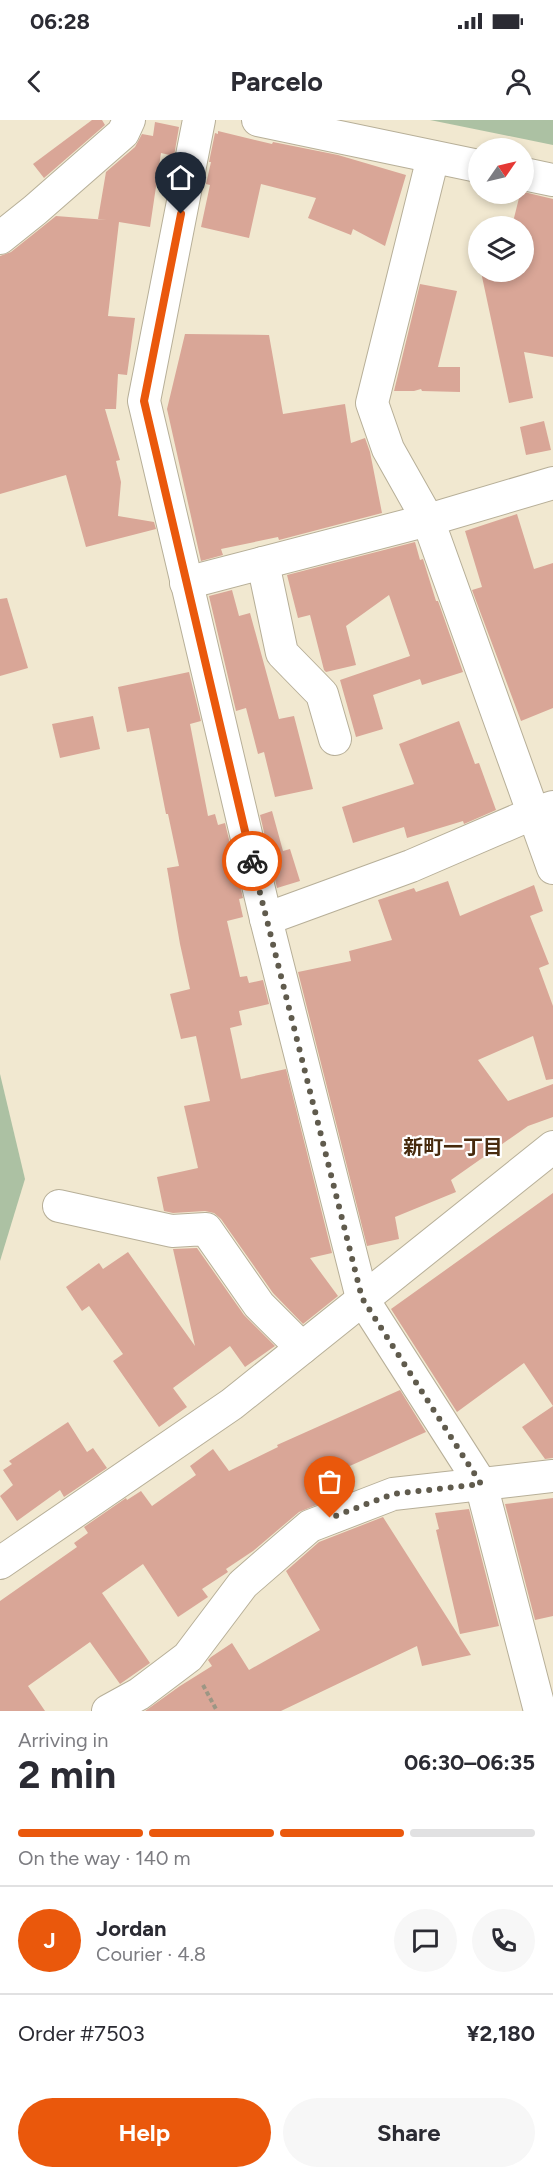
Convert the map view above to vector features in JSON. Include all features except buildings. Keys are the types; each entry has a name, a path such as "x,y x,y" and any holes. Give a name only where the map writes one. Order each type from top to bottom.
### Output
{"street":[{"path":"0,238 123,133 129,120"},
{"path":"199,120 144,401 266,919 362,1298 481,1484 540,1711"},
{"path":"258,120 468,164"},
{"path":"433,157 372,403 388,449 428,520 544,810 553,868"},
{"path":"534,176 553,180"},
{"path":"186,583 428,520 553,483"},
{"path":"263,563 282,653 322,694 335,739"},
{"path":"266,919 411,866 544,810"},
{"path":"0,1563 232,1404 362,1298 553,1148"},
{"path":"59,1206 172,1231 206,1229 259,1305 302,1348"},
{"path":"108,1711 138,1694 188,1657 243,1584 310,1526 393,1494 553,1476"},
{"path":"548,1711 553,1709"}],"green space":[{"path":"430,120 553,120 553,145 534,141 534,138 519,138"},
{"path":"0,1074 25,1179 0,1261"}],"way so far":[{"path":"252,861 362,1298 481,1484 393,1494 330,1518"}],"district":[{"name":"新町一丁目","path":"453,1147"}],"route":[{"path":"181,214 144,401 252,861"}]}
